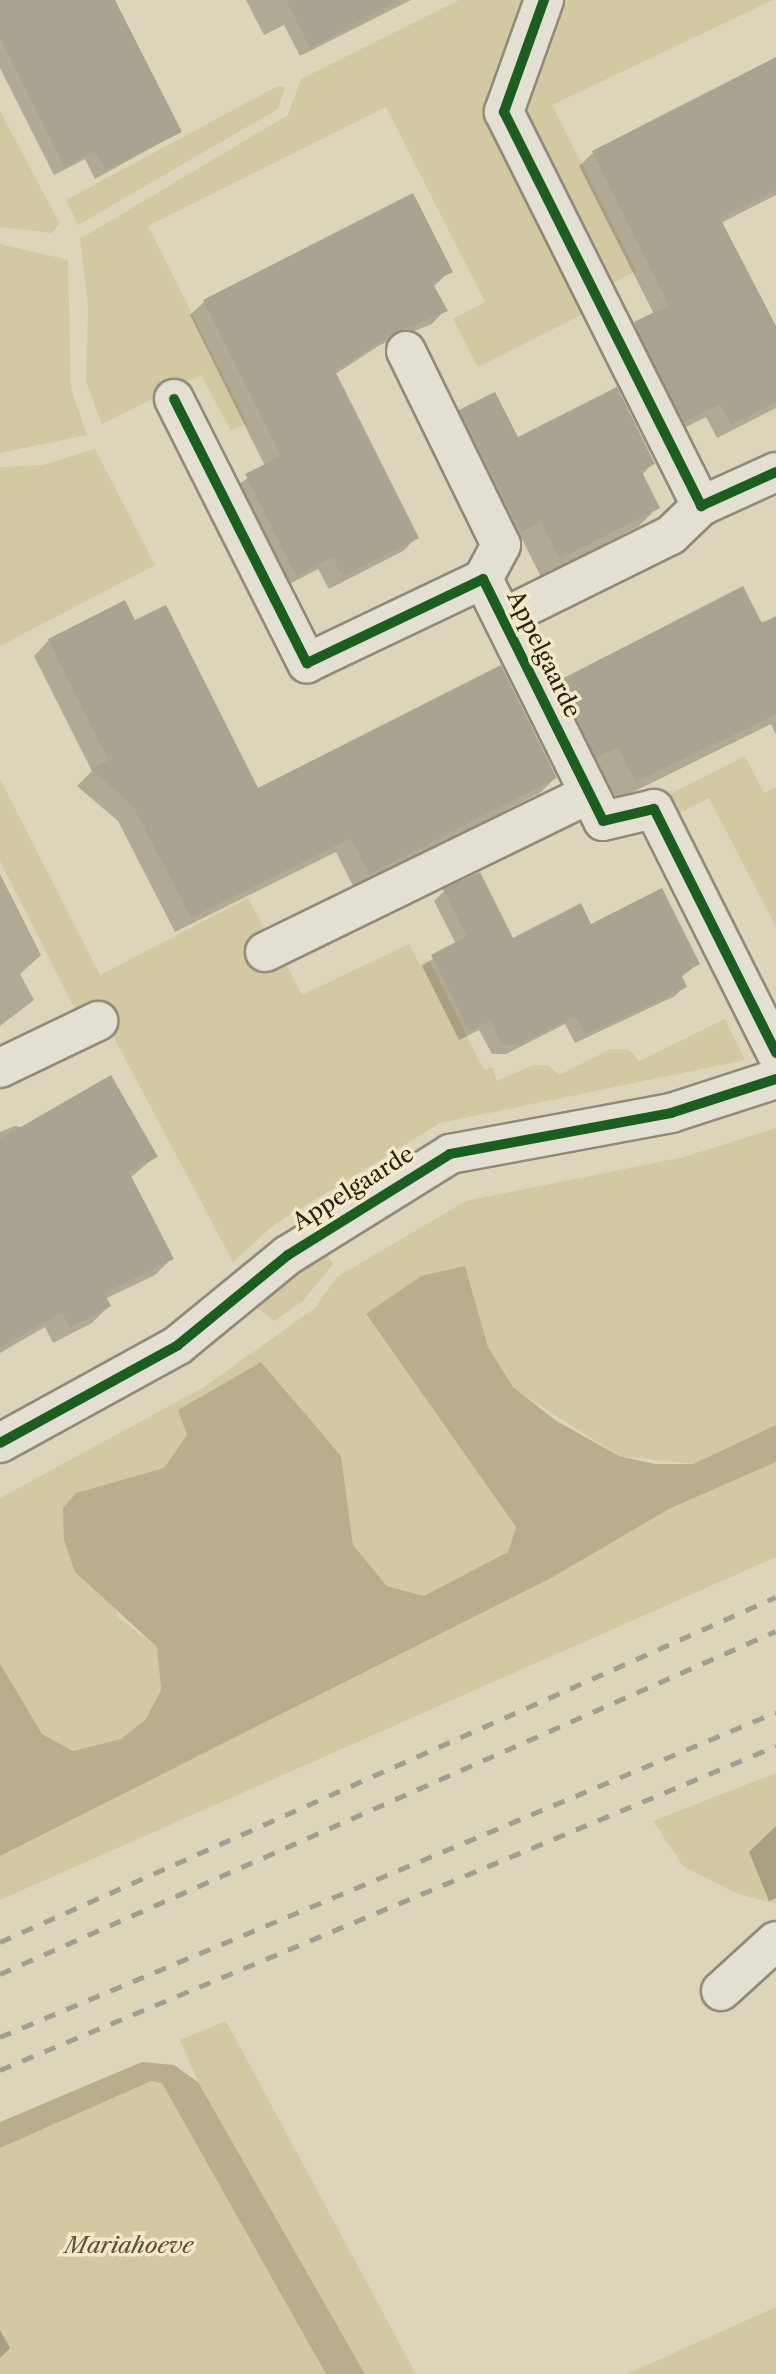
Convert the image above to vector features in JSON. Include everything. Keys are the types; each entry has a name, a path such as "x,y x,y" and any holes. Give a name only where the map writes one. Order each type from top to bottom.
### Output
{"street":[{"path":"544,0 504,112 701,506"},
{"name":"Appelgaarde","path":"174,399 307,663 483,579 501,545 406,351"},
{"name":"Appelgaarde","path":"505,617 671,534 701,506 776,472"},
{"name":"Appelgaarde","path":"483,579 505,617 603,821 654,809 776,1053"},
{"path":"265,952 589,794"},
{"path":"0,1068 99,1021"},
{"name":"Appelgaarde","path":"0,1443 178,1345 288,1255 450,1154 671,1113 776,1079"},
{"path":"721,1992 776,1941"}],"green space":[{"path":"459,0 527,0 487,97 488,114 585,313 478,367 453,319 485,302 386,107 148,226 247,423 231,431 201,375 102,424 86,382 88,307 80,239 288,115 301,79"},
{"path":"568,0 773,0 552,105 636,271 610,285 523,108"},
{"path":"278,86 285,88 278,109 78,225 66,200"},
{"path":"0,111 60,224 51,233 0,227"},
{"path":"0,244 68,260 71,389 87,435 0,453"},
{"path":"95,449 155,565 0,646 0,467 43,465"},
{"path":"745,756 764,793 776,787 776,927 709,798 677,814 668,795"},
{"path":"0,779 100,975 248,898 266,931 250,941 266,971 285,962 302,995 409,944 420,965 428,959 484,1070 492,1067 497,1081 533,1065 548,1065 559,1075 611,1049 629,1049 639,1061 725,1019 745,1060 440,1123 275,1224 233,1262 96,1004 76,1011 0,861"},
{"path":"776,1128 776,1425 693,1464 619,1456 513,1388 488,1347 465,1266 366,1315 516,1527 508,1553 424,1596 387,1586 353,1545 341,1456 260,1363 187,1435 164,1468 76,1493 118,1617 157,1647 161,1690 146,1719 121,1739 73,1751 42,1734 0,1663 0,1498 204,1387 315,1308 337,1277 466,1201 684,1157"},
{"path":"325,1251 333,1264 303,1301 274,1321 256,1307"},
{"path":"776,1462 776,1557 0,1900 0,1856 553,1577 669,1509"},
{"path":"776,1773 776,1904 736,1893 683,1866 653,1821"},
{"path":"226,2021 416,2374 365,2374 198,2082 180,2040"},
{"name":"Mariahoeve","path":"141,2072 184,2082 348,2374 0,2374 0,2134"},
{"path":"776,2307 776,2374 627,2374"}],"shaded area":[{"path":"465,1266 488,1347 513,1387 555,1420 619,1456 655,1464 693,1464 776,1425 776,1462 669,1509 553,1577 0,1856 0,1663 42,1734 73,1751 121,1739 146,1719 161,1690 157,1647 75,1572 64,1540 63,1508 76,1493 164,1468 187,1435 178,1410 261,1362 341,1456 353,1545 387,1586 424,1596 508,1552 516,1527 366,1314 421,1276"},
{"path":"142,2062 174,2065 198,2082 365,2374 326,2374 162,2083 151,2081 0,2148 0,2122"}],"building":[{"path":"0,0 115,0 182,132 105,170 95,151 64,166 0,38"},
{"path":"286,0 399,0 310,48"},
{"path":"776,57 776,190 720,218 776,326 776,402 731,425 720,404 684,423 634,322 669,305 592,151"},
{"path":"413,193 453,272 432,282 448,311 396,332 335,371 419,538 343,576 332,557 296,576 245,474 281,456 203,300"},
{"path":"617,387 655,464 641,470 660,508 560,559 541,521 521,532 459,410 495,392 518,437"},
{"path":"743,586 762,623 776,616 776,714 636,782 618,747 596,758 558,681"},
{"path":"125,600 135,620 166,605 258,788 501,665 557,778 369,874 351,838 191,918 133,806 91,769 109,760 48,639"},
{"path":"480,872 513,938 581,903 591,924 662,888 700,964 681,974 687,987 585,1035 575,1016 518,1045 502,1045 490,1021 469,1031 431,955 467,936 443,889"},
{"path":"111,1075 158,1157 129,1172 174,1259 104,1293 111,1306 70,1328 62,1312 0,1348 0,1139"}],"railway":[{"path":"0,1942 776,1597"},
{"path":"0,1974 776,1631"},
{"path":"0,2037 776,1712"},
{"path":"0,2070 776,1746"}],"cycle path":[{"path":"544,0 504,112 701,506 776,472"},
{"path":"174,399 307,663 483,579 603,821 654,809 776,1053"},
{"path":"0,1443 178,1345 288,1255 450,1154 671,1113 776,1079"}]}
